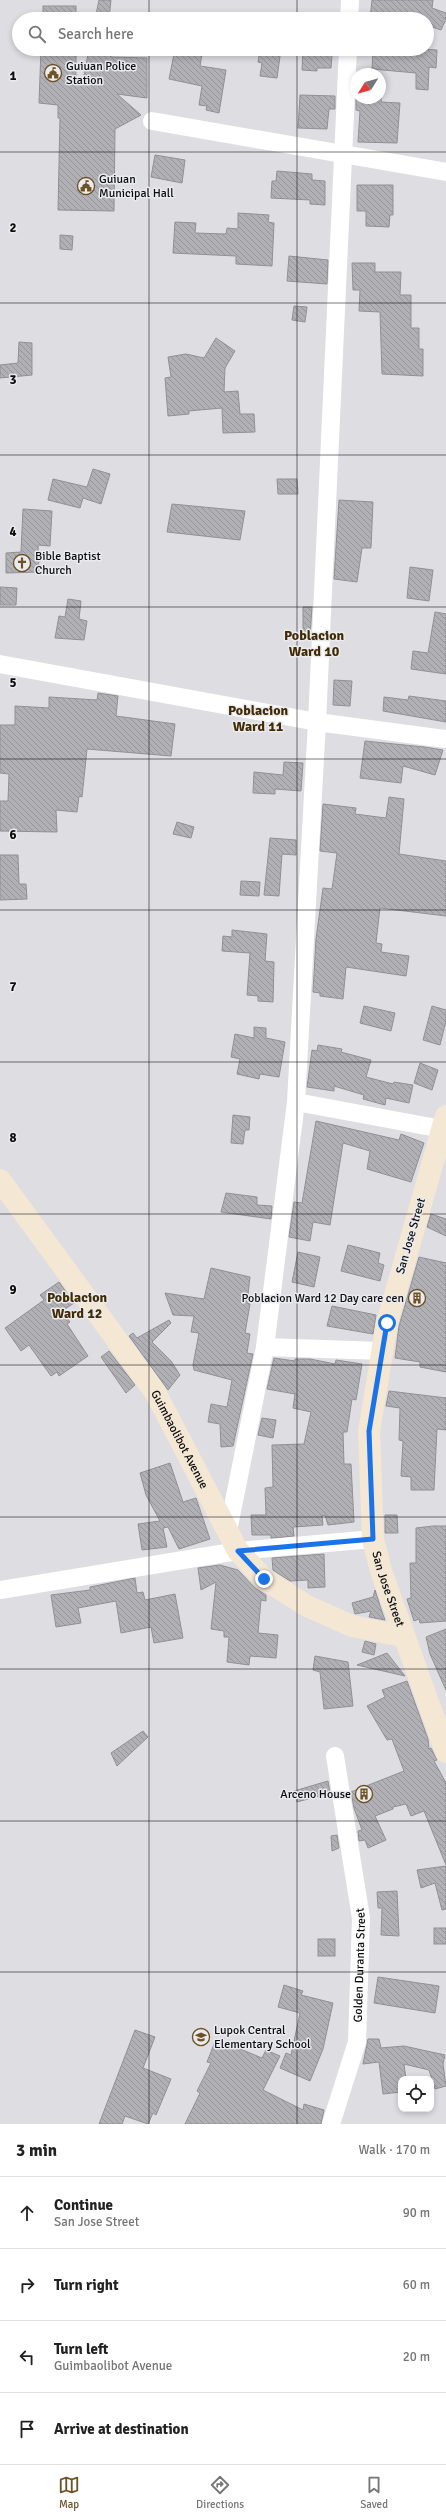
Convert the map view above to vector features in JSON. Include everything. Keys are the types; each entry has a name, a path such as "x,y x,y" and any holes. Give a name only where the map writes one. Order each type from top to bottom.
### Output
{"street":[{"path":"349,12 350,0"},
{"path":"228,1531 265,1347 296,1102 317,722 348,56"},
{"path":"152,121 446,172"},
{"path":"0,664 317,722 446,739"},
{"path":"296,1102 444,1122"},
{"name":"San Jose Street","path":"444,1122 387,1323 369,1431 373,1539 381,1571 402,1636 446,1752"},
{"name":"Guimbaolibot Avenue","path":"0,1180 155,1392 238,1551 264,1579 307,1606 352,1626 402,1636"},
{"path":"265,1347 382,1351"},
{"path":"0,1590 238,1551 373,1539"},
{"name":"Golden Duranta Street","path":"331,2124 356,2042 361,1918 335,1756"}],"building":[{"path":"99,0 111,0 110,12 96,12"},
{"path":"372,0 433,0 432,8 446,13 446,19 441,30 434,28 434,12 371,12"},
{"path":"43,6 76,6 76,12 43,12"},
{"path":"434,50 437,50 436,68 429,67 428,90 416,89 416,73 386,70 386,68 372,68 373,56 434,56"},
{"path":"41,56 76,56 76,79 83,80 88,56 147,58 147,98 117,94 141,115 115,129 114,211 58,210 60,118 58,118 58,105 39,103"},
{"path":"174,56 202,56 200,66 226,70 219,113 206,110 207,106 199,105 202,86 169,79"},
{"path":"259,56 280,56 277,78 260,76 262,63 258,62"},
{"path":"303,56 332,56 331,68 317,68 317,71 302,70"},
{"path":"300,95 335,96 335,109 329,109 327,129 298,128"},
{"path":"400,103 397,143 358,142 360,111 356,110 356,104"},
{"path":"155,155 185,160 182,183 151,177"},
{"path":"277,171 312,174 312,180 325,181 325,205 310,204 310,200 271,198 272,181 276,181"},
{"path":"357,185 393,185 393,215 390,215 389,227 366,226 366,211 357,211"},
{"path":"238,213 269,215 268,222 274,223 272,266 236,264 236,256 173,253 175,222 196,223 195,233 226,234 227,228 238,229"},
{"path":"60,235 73,236 72,250 60,249"},
{"path":"289,256 328,260 327,284 287,281"},
{"path":"352,263 375,263 375,272 401,272 400,295 411,295 411,328 419,328 419,349 423,349 423,376 382,374 380,312 359,311 360,290 353,290"},
{"path":"294,306 307,307 305,322 292,320"},
{"path":"216,338 235,351 225,368 224,392 238,391 240,414 254,414 255,432 223,433 222,408 189,411 189,414 168,416 165,378 171,377 168,357 186,354 204,358"},
{"path":"19,342 32,343 32,375 0,378 0,365 18,363"},
{"path":"93,469 110,474 101,504 83,498 80,508 48,500 53,479 87,487"},
{"path":"277,479 297,479 298,494 278,494"},
{"path":"339,500 373,502 371,548 362,548 357,582 334,579"},
{"path":"172,504 245,511 240,540 167,532"},
{"path":"23,509 52,511 50,546 38,545 39,572 6,573 6,553 21,552"},
{"path":"410,567 433,570 429,601 407,598"},
{"path":"0,587 17,588 16,605 0,605"},
{"path":"68,599 81,601 79,619 87,621 84,640 55,638 59,616 65,617"},
{"path":"303,607 312,607 310,637 303,637"},
{"path":"435,612 446,614 446,674 411,669 413,651 428,653"},
{"path":"334,680 352,681 350,706 333,705"},
{"path":"98,693 118,696 116,716 175,724 171,756 87,749 82,797 79,796 77,812 56,810 57,832 0,831 0,801 8,801 9,774 0,773 0,725 15,725 15,706 49,708 49,697 97,700"},
{"path":"409,696 446,701 446,722 383,711 384,697 408,700"},
{"path":"365,741 443,750 435,775 403,766 401,783 360,778"},
{"path":"284,762 303,763 301,791 275,789 275,794 253,793 254,772 283,775"},
{"path":"389,797 404,799 399,854 446,861 446,916 380,908 376,943 382,944 381,952 409,956 406,976 346,967 343,999 320,996 320,993 313,992 316,939 323,888 332,889 337,853 320,851 323,804 356,808 355,814 386,818"},
{"path":"177,822 194,827 191,838 173,834"},
{"path":"270,838 296,840 296,855 282,854 279,896 264,895"},
{"path":"0,855 18,855 19,884 26,884 27,899 0,900"},
{"path":"241,881 260,882 259,896 240,895"},
{"path":"232,930 267,934 265,961 274,962 273,1002 258,1001 258,996 247,995 250,953 222,951 223,936 232,937"},
{"path":"364,1006 395,1013 391,1031 360,1023"},
{"path":"432,1006 446,1010 446,1021 440,1045 423,1040"},
{"path":"254,1027 266,1028 266,1038 285,1042 279,1077 260,1074 259,1079 237,1074 240,1059 231,1057 235,1034 254,1038"},
{"path":"318,1045 342,1049 341,1052 371,1060 366,1077 393,1084 394,1082 413,1085 409,1103 386,1098 385,1105 363,1099 364,1095 334,1086 334,1091 307,1087 312,1050 317,1051"},
{"path":"420,1063 438,1070 432,1090 414,1083"},
{"path":"233,1115 250,1117 249,1130 245,1130 243,1144 231,1143"},
{"path":"316,1121 399,1140 401,1134 424,1143 411,1182 367,1169 370,1151 343,1143 330,1225 313,1222 310,1241 289,1237 294,1202 302,1203"},
{"path":"226,1193 257,1197 257,1205 272,1206 271,1219 221,1212"},
{"path":"431,1214 446,1219 446,1236 427,1227"},
{"path":"348,1245 380,1253 378,1263 384,1265 380,1281 341,1271"},
{"path":"298,1252 320,1257 314,1287 292,1282"},
{"path":"419,1257 446,1263 446,1372 420,1367 420,1362 395,1358 399,1326"},
{"path":"211,1268 250,1277 247,1303 250,1304 245,1333 250,1334 247,1353 253,1354 233,1446 221,1447 220,1424 208,1422 211,1404 227,1407 232,1380 194,1370 193,1365 199,1333 191,1332 194,1316 173,1315 165,1293 204,1299"},
{"path":"59,1282 74,1303 62,1311 70,1322 67,1324 88,1356 59,1376 57,1372 51,1376 29,1345 21,1351 5,1328 44,1300 40,1295"},
{"path":"332,1306 376,1315 373,1334 327,1326"},
{"path":"169,1320 171,1323 152,1342 171,1361 180,1375 168,1390 129,1336 133,1333 137,1338"},
{"path":"109,1351 135,1385 126,1393 101,1357"},
{"path":"274,1358 295,1361 295,1359 310,1359 335,1364 336,1360 362,1364 356,1400 352,1399 347,1432 343,1432 344,1464 351,1464 354,1522 328,1525 325,1515 322,1516 323,1525 293,1527 294,1536 271,1538 271,1535 252,1535 251,1515 266,1515 265,1488 273,1487 272,1445 304,1444 311,1412 293,1408 295,1394 267,1389"},
{"path":"389,1391 446,1398 446,1430 437,1429 434,1490 411,1490 411,1477 401,1476 403,1441 399,1440 400,1408 386,1406"},
{"path":"262,1418 276,1420 273,1438 258,1435"},
{"path":"170,1463 183,1502 196,1498 210,1539 179,1549 168,1527 163,1528 167,1547 142,1550 138,1524 160,1521 146,1495 140,1473"},
{"path":"385,1515 397,1515 398,1533 385,1533"},
{"path":"446,1526 446,1621 420,1623 419,1619 414,1621 407,1599 411,1598 410,1563 416,1563 416,1528"},
{"path":"324,1554 325,1587 308,1588 308,1580 290,1581 273,1570 272,1558"},
{"path":"220,1565 238,1570 255,1588 266,1595 266,1601 261,1600 258,1633 278,1635 276,1658 250,1656 249,1665 227,1662 229,1637 224,1637 224,1631 211,1629 216,1582 201,1590 198,1568"},
{"path":"135,1578 137,1593 143,1592 145,1600 175,1594 183,1638 154,1643 151,1627 121,1633 116,1601 78,1608 81,1623 56,1627 51,1595 90,1590 90,1587"},
{"path":"375,1590 385,1620 369,1617 371,1611 355,1614 352,1603 373,1597"},
{"path":"446,1629 446,1690 430,1654 426,1637"},
{"path":"365,1641 376,1644 374,1655 362,1652"},
{"path":"387,1653 405,1676 357,1665"},
{"path":"315,1656 348,1662 353,1706 324,1709 320,1672 313,1670"},
{"path":"407,1681 428,1739 429,1749 431,1748 437,1760 434,1761 446,1783 446,1865 424,1811 411,1816 406,1804 393,1807 393,1809 375,1816 386,1840 368,1848 365,1840 359,1841 358,1831 362,1830 354,1808 351,1792 404,1771 392,1739 387,1740 367,1706 385,1697 382,1690"},
{"path":"143,1731 148,1737 117,1766 111,1753"},
{"path":"328,1781 330,1793 297,1802 294,1791"},
{"path":"337,1835 339,1848 332,1851 331,1836"},
{"path":"446,1866 446,1909 442,1910 435,1883 421,1888 417,1870"},
{"path":"397,1891 399,1936 381,1935 382,1908 378,1908 377,1892"},
{"path":"434,1928 446,1928 446,1944 434,1944"},
{"path":"318,1939 335,1939 335,1956 318,1956"},
{"path":"378,1977 439,1986 435,2013 374,2003"},
{"path":"284,1985 303,1991 301,1995 333,2003 323,2049 310,2081 280,2068 286,2053 291,2055 300,2013 278,2007"},
{"path":"135,2030 155,2037 143,2068 171,2079 156,2115 153,2113 148,2124 125,2116 122,2124 99,2124"},
{"path":"216,2039 262,2058 266,2050 280,2056 263,2090 303,2110 304,2104 324,2110 321,2124 185,2124 200,2093 197,2091 211,2063 207,2062"},
{"path":"368,2039 379,2039 381,2048 404,2046 445,2055 443,2064 446,2086 435,2089 434,2076 431,2076 429,2070 404,2064 406,2076 398,2076 398,2092 383,2094 379,2062 363,2064"}],"place":[{"name":"Guiuan Police Station","path":"53,73"},
{"name":"Guiuan Municipal Hall","path":"86,186"},
{"name":"Bible Baptist Church","path":"22,563"},
{"name":"Poblacion Ward 12 Day care cen","path":"417,1298"},
{"name":"Arceno House","path":"364,1794"},
{"name":"Lupok Central Elementary School","path":"201,2037"}],"district":[{"name":"Poblacion Ward 10","path":"314,644"},
{"name":"Poblacion Ward 11","path":"258,718"},
{"name":"Poblacion Ward 12","path":"77,1306"}],"route":[{"path":"264,1579 238,1551 373,1539 369,1431 387,1323"}]}
